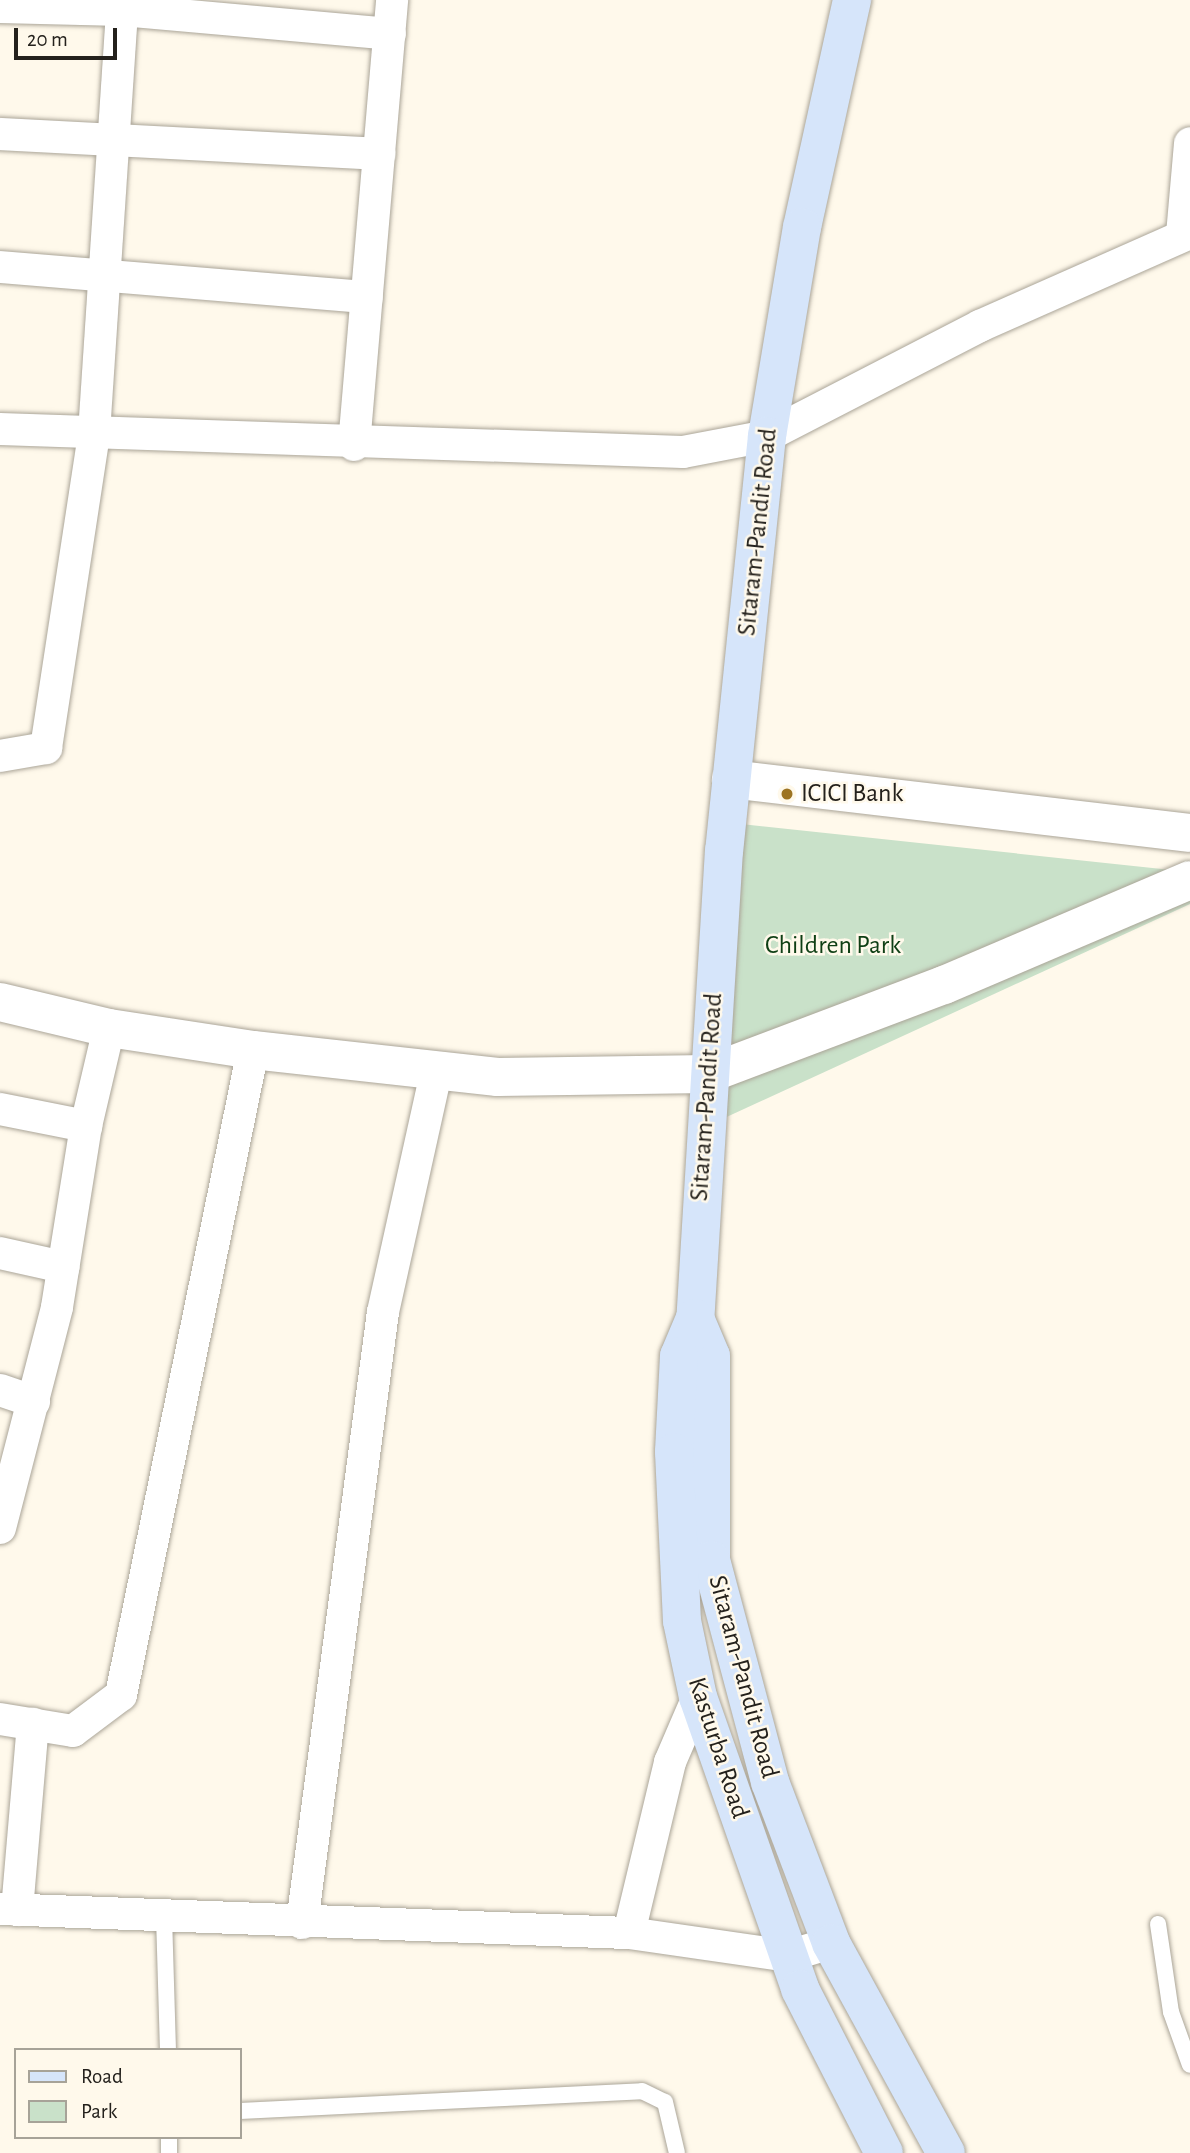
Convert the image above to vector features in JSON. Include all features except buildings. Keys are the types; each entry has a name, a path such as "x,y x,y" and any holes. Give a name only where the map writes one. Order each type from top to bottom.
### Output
{"main road":[{"name":"Sitaram-Pandit Road","path":"852,0 802,227 767,436 731,779 708,1074 695,1318 711,1356 711,1560 727,1636 770,1782 831,1943 946,2153"},
{"name":"Kasturba Road","path":"695,1318 679,1356 674,1493 682,1621 698,1697 788,1956 884,2153"}],"street":[{"path":"354,445 392,0"},
{"path":"0,7 122,5 390,34"},
{"path":"0,756 46,748 94,433 122,5"},
{"path":"0,134 113,143 379,154"},
{"path":"0,429 354,445 683,452 767,436 980,326 1186,234 1190,143"},
{"path":"0,267 105,273 367,297"},
{"path":"731,779 1190,833"},
{"path":"0,1003 109,1028 253,1050 437,1069 563,1081 708,1074 944,985 1190,880"},
{"path":"0,1528 34,1402 63,1268 86,1126 109,1028"},
{"path":"0,1719 74,1731 121,1695 253,1050"},
{"path":"302,1923 383,1312 437,1069"},
{"path":"0,1110 86,1126"},
{"path":"0,1253 63,1268"},
{"path":"0,1390 34,1402"},
{"path":"629,1933 670,1762 698,1697"},
{"path":"33,1724 8,1910 302,1923 629,1933 788,1956 831,1943"}],"lane":[{"path":"164,1916 167,2048"},
{"path":"1158,1924 1171,2012 1190,2065"},
{"path":"242,2110 642,2091 665,2102 677,2153"}],"green space":[{"name":"Children Park","path":"732,823 1190,872 1190,904 707,1126"}],"place":[{"name":"ICICI Bank","path":"787,794"}]}
